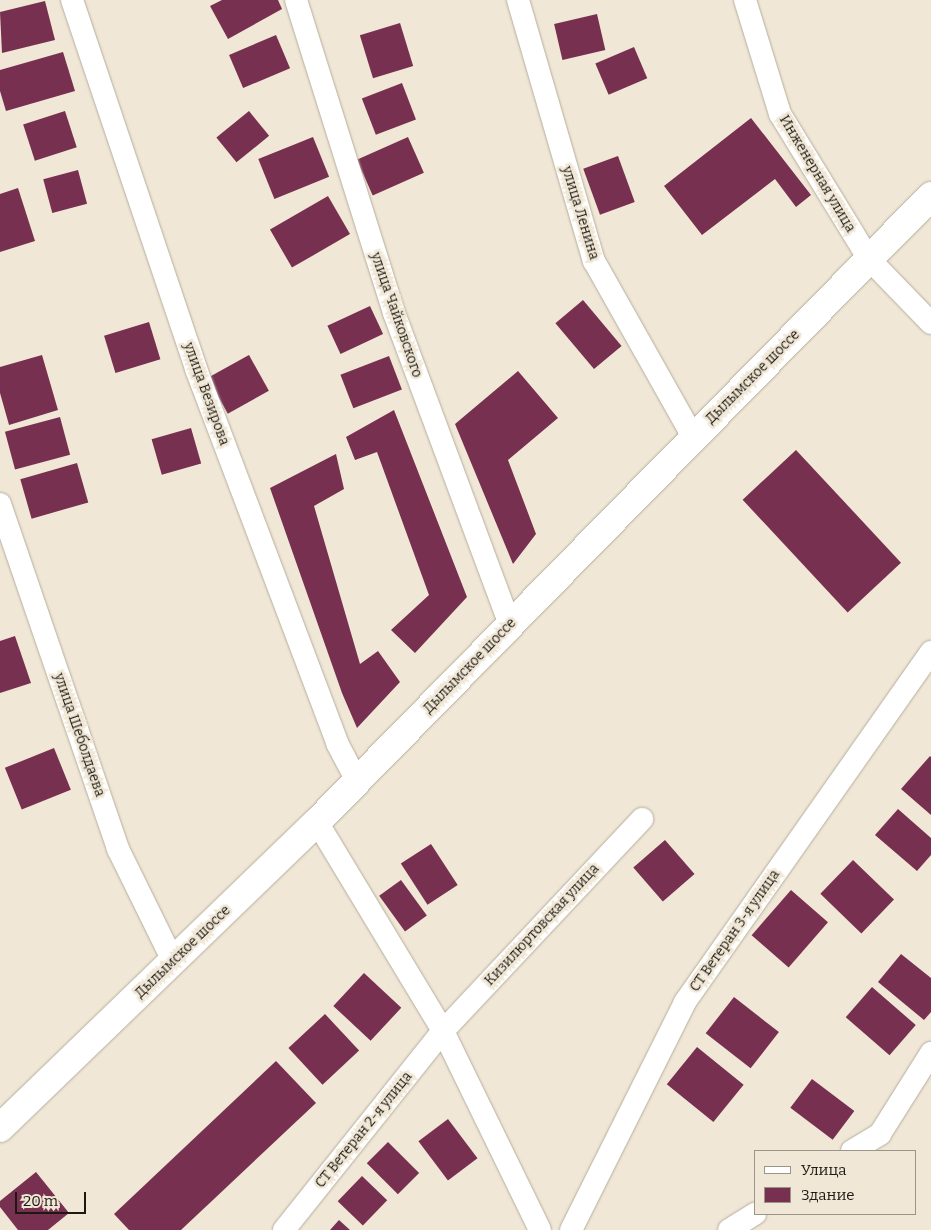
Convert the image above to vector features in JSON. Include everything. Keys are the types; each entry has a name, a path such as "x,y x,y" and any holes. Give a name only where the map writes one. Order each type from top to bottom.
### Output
{"main road":[{"name":"Дылымское шоссе","path":"0,1128 317,822 931,196"}],"street":[{"name":"улица Везирова","path":"72,0 196,369 338,743 357,781"},
{"name":"улица Чайковского","path":"296,0 394,313 510,625"},
{"name":"улица Ленина","path":"518,0 594,261 693,437"},
{"name":"Инженерная улица","path":"745,0 780,114 869,259 931,323"},
{"name":"улица Шеболдаева","path":"0,504 118,850 173,961"},
{"name":"СТ Ветеран 3-я улица","path":"571,1230 685,1002 931,652"},
{"name":"Кизилюртовская улица","path":"443,1031 642,819"},
{"path":"317,822 443,1031 540,1230"},
{"name":"СТ Ветеран 2-я улица","path":"284,1230 443,1031"},
{"path":"854,1150 880,1134 931,1052"},
{"path":"729,1230 754,1215"}],"building":[{"path":"222,0 278,0 282,9 228,39 210,6"},
{"path":"45,1 55,40 2,53 0,12"},
{"path":"597,14 605,50 562,60 554,24"},
{"path":"400,23 413,66 373,78 360,35"},
{"path":"276,35 290,68 243,88 229,55"},
{"path":"634,47 647,78 609,95 595,63"},
{"path":"63,52 75,91 6,111 0,91 0,70"},
{"path":"402,83 416,119 376,135 362,98"},
{"path":"65,111 77,147 35,161 23,125"},
{"path":"249,111 269,136 236,162 216,137"},
{"path":"751,118 811,195 796,207 775,179 702,235 664,186"},
{"path":"313,137 329,177 274,199 258,159"},
{"path":"408,137 424,173 373,195 357,160"},
{"path":"618,156 635,202 600,215 583,169"},
{"path":"78,170 87,204 52,213 43,179"},
{"path":"18,188 35,241 0,252 0,194"},
{"path":"328,196 350,234 292,268 270,230"},
{"path":"583,300 622,346 594,369 555,323"},
{"path":"370,306 383,334 341,354 327,326"},
{"path":"149,322 160,359 115,373 104,336"},
{"path":"42,355 58,410 9,425 0,393 0,367"},
{"path":"249,355 269,391 228,414 208,378"},
{"path":"389,356 402,390 353,408 340,375"},
{"path":"518,371 558,418 508,460 536,534 513,564 455,424"},
{"path":"394,410 467,597 415,653 391,630 429,595 377,452 355,460 346,437"},
{"path":"60,417 70,455 15,469 5,432"},
{"path":"191,428 201,464 162,475 152,439"},
{"path":"796,450 901,563 848,612 743,500"},
{"path":"336,454 344,489 314,506 360,664 378,651 400,682 357,728 342,693 270,488"},
{"path":"77,463 88,502 32,519 20,479"},
{"path":"15,636 31,683 0,693 0,641"},
{"path":"54,748 71,790 22,810 5,768"},
{"path":"931,757 931,815 901,789"},
{"path":"898,809 931,838 931,855 917,871 875,835"},
{"path":"665,840 695,874 663,902 633,868"},
{"path":"431,844 458,885 427,905 401,864"},
{"path":"853,860 894,900 861,933 820,894"},
{"path":"401,880 427,916 405,931 379,896"},
{"path":"791,890 828,922 789,967 752,935"},
{"path":"901,954 931,978 931,1012 924,1020 878,982"},
{"path":"364,973 401,1008 371,1041 333,1006"},
{"path":"872,987 916,1025 890,1055 846,1017"},
{"path":"734,997 779,1032 751,1068 706,1033"},
{"path":"325,1014 359,1051 323,1085 288,1048"},
{"path":"697,1047 744,1085 713,1122 667,1084"},
{"path":"276,1061 316,1103 181,1230 129,1230 114,1214"},
{"path":"812,1079 854,1111 833,1140 790,1108"},
{"path":"448,1119 477,1158 448,1180 418,1141"},
{"path":"388,1142 419,1173 398,1194 367,1163"},
{"path":"36,1172 69,1213 48,1230 18,1230 0,1207 0,1201"},
{"path":"362,1176 387,1200 363,1225 338,1201"},
{"path":"339,1220 350,1230 330,1230"}]}
